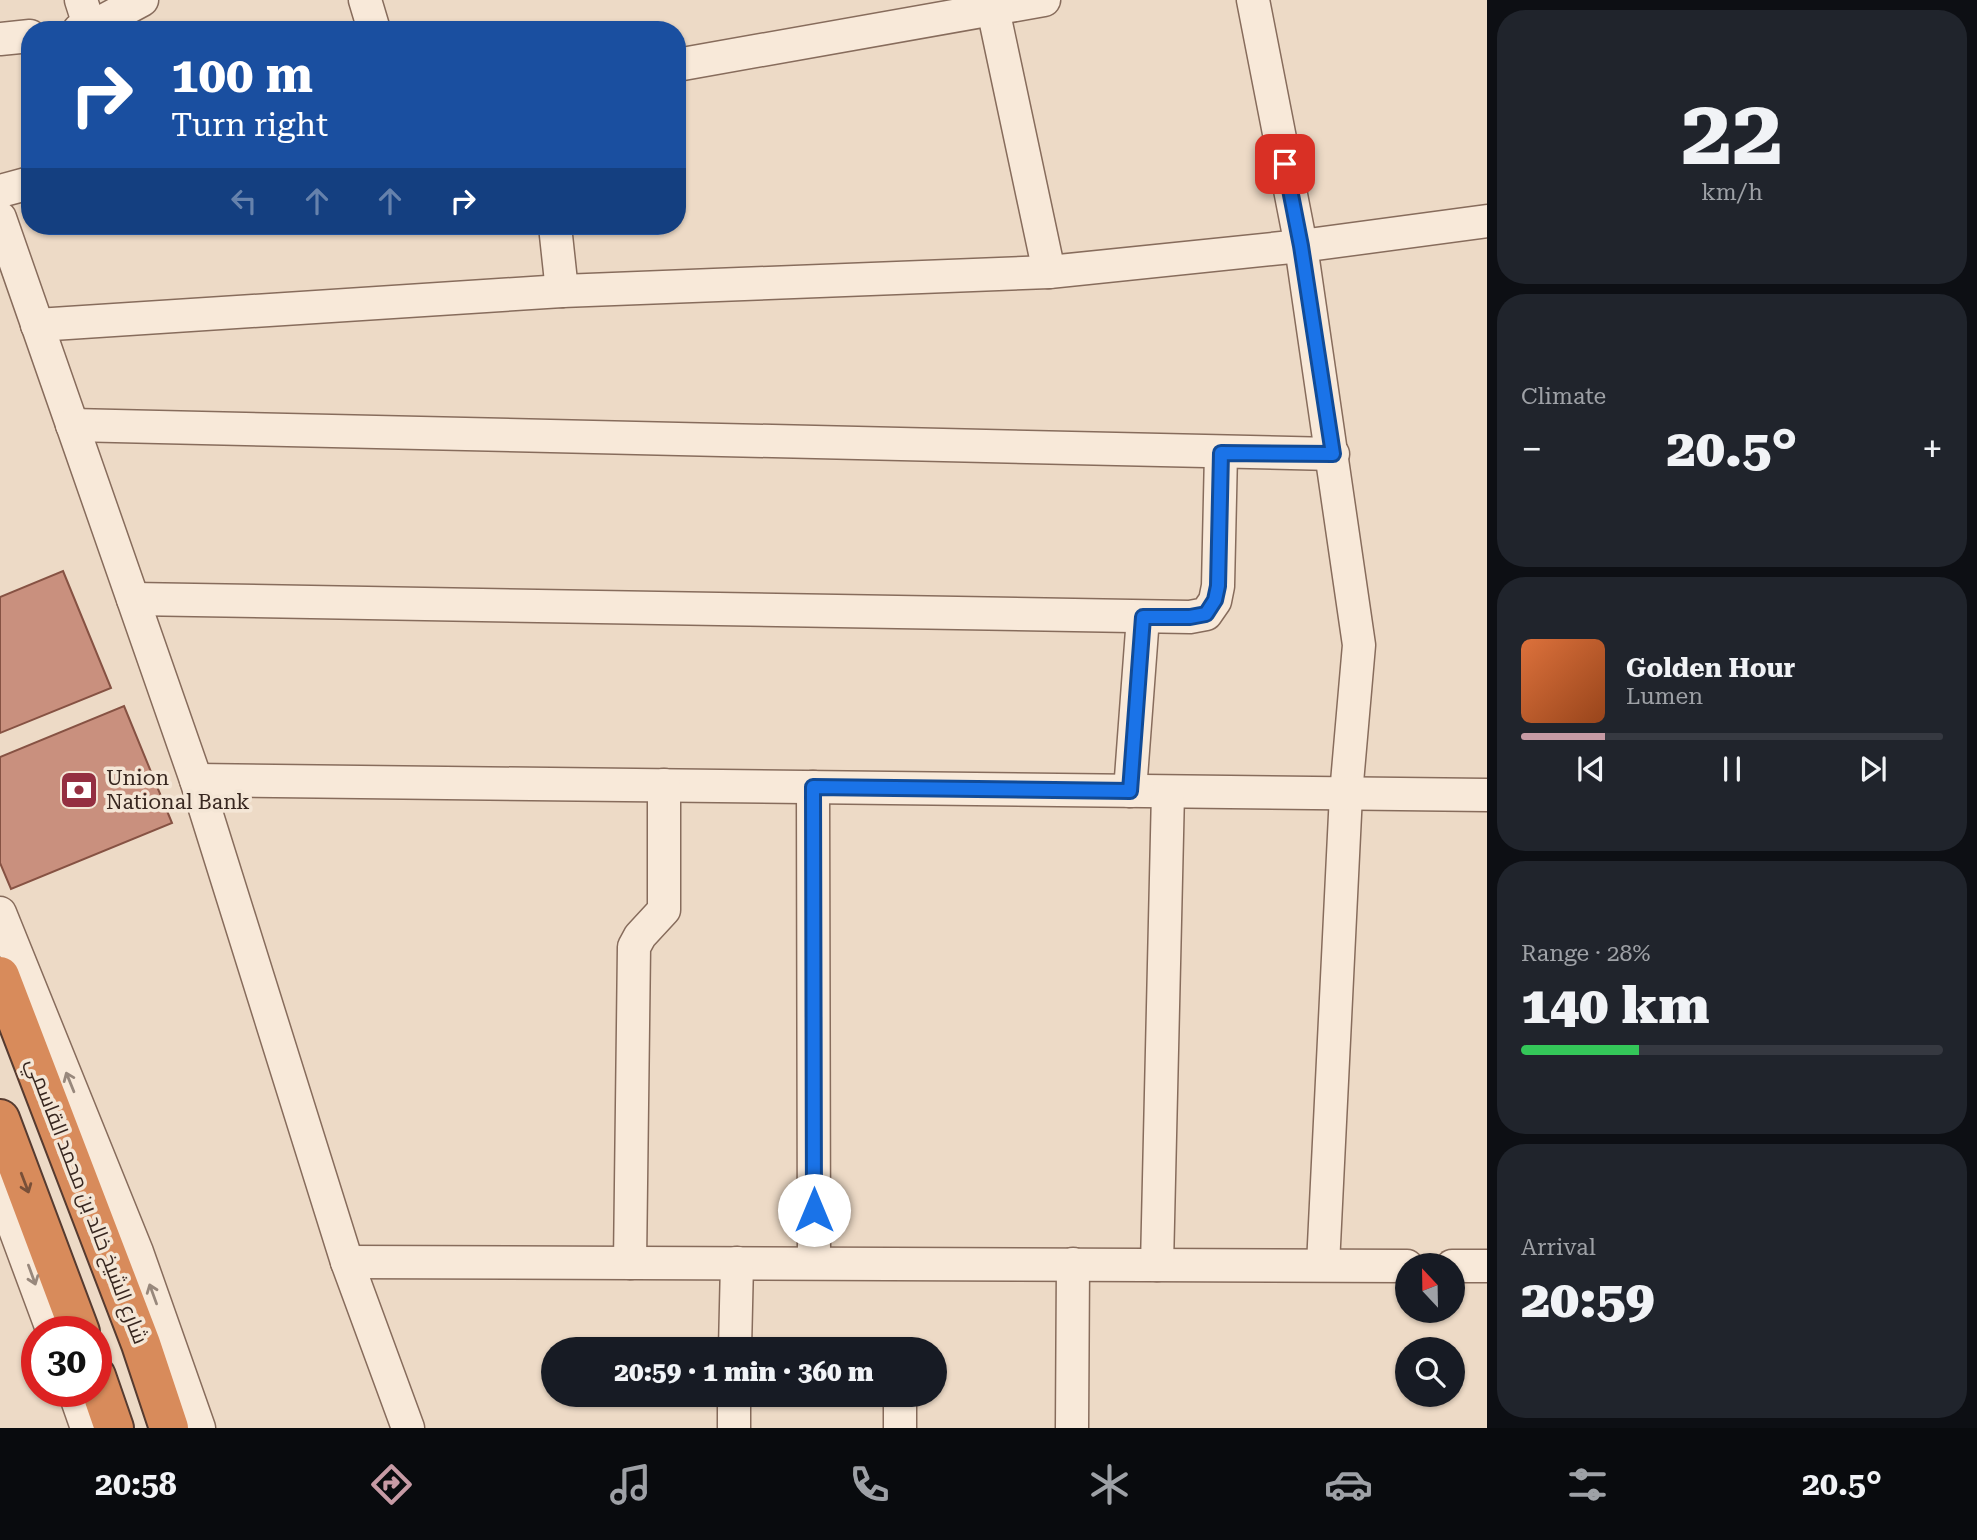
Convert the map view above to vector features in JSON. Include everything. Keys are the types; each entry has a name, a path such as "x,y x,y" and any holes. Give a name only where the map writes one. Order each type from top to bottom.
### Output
{"highway":[{"name":"شارع الشيخ خالد بن محمد القاسمي","path":"0,976 154,1339 169,1428"},
{"path":"0,1119 74,1316"},
{"path":"107,1407 114,1428"}],"street":[{"path":"83,19 142,0"},
{"path":"365,0 371,21"},
{"path":"686,63 1044,0"},
{"path":"1253,0 1301,246 1359,645 1346,794 1323,1265"},
{"path":"993,9 1049,272"},
{"path":"0,39 21,37"},
{"path":"0,191 21,185"},
{"path":"0,218 196,780 347,1262 408,1428"},
{"path":"37,325 562,291 1049,272 1301,246 1487,221"},
{"path":"556,235 562,291"},
{"path":"72,425 1333,454"},
{"path":"133,599 1198,616 1206,614 1215,600 1218,586 1221,453"},
{"path":"1130,791 1143,617"},
{"path":"196,780 1487,795"},
{"path":"630,1263 634,947 640,936 664,910 664,785"},
{"path":"813,787 814,1263"},
{"path":"1157,1265 1168,792"},
{"path":"0,913 89,1130 154,1339 199,1428"},
{"path":"0,1189 8,1236 46,1316"},
{"path":"347,1262 1395,1266"},
{"path":"735,1337 737,1263"},
{"path":"1072,1428 1073,1265"},
{"path":"1465,1266 1487,1266"},
{"path":"80,1407 87,1428"},
{"path":"734,1407 734,1428"},
{"path":"900,1407 900,1428"}],"building":[{"path":"63,571 111,688 0,733 0,597"},
{"name":"Union National Bank","path":"124,706 172,823 11,889 0,863 0,757"}],"place":[{"name":"Union National Bank","path":"79,790"}],"route":[{"path":"814,1210 813,787 1130,791 1143,617 1190,617 1206,614 1215,600 1218,586 1221,453 1333,454 1301,246 1285,164"}]}
